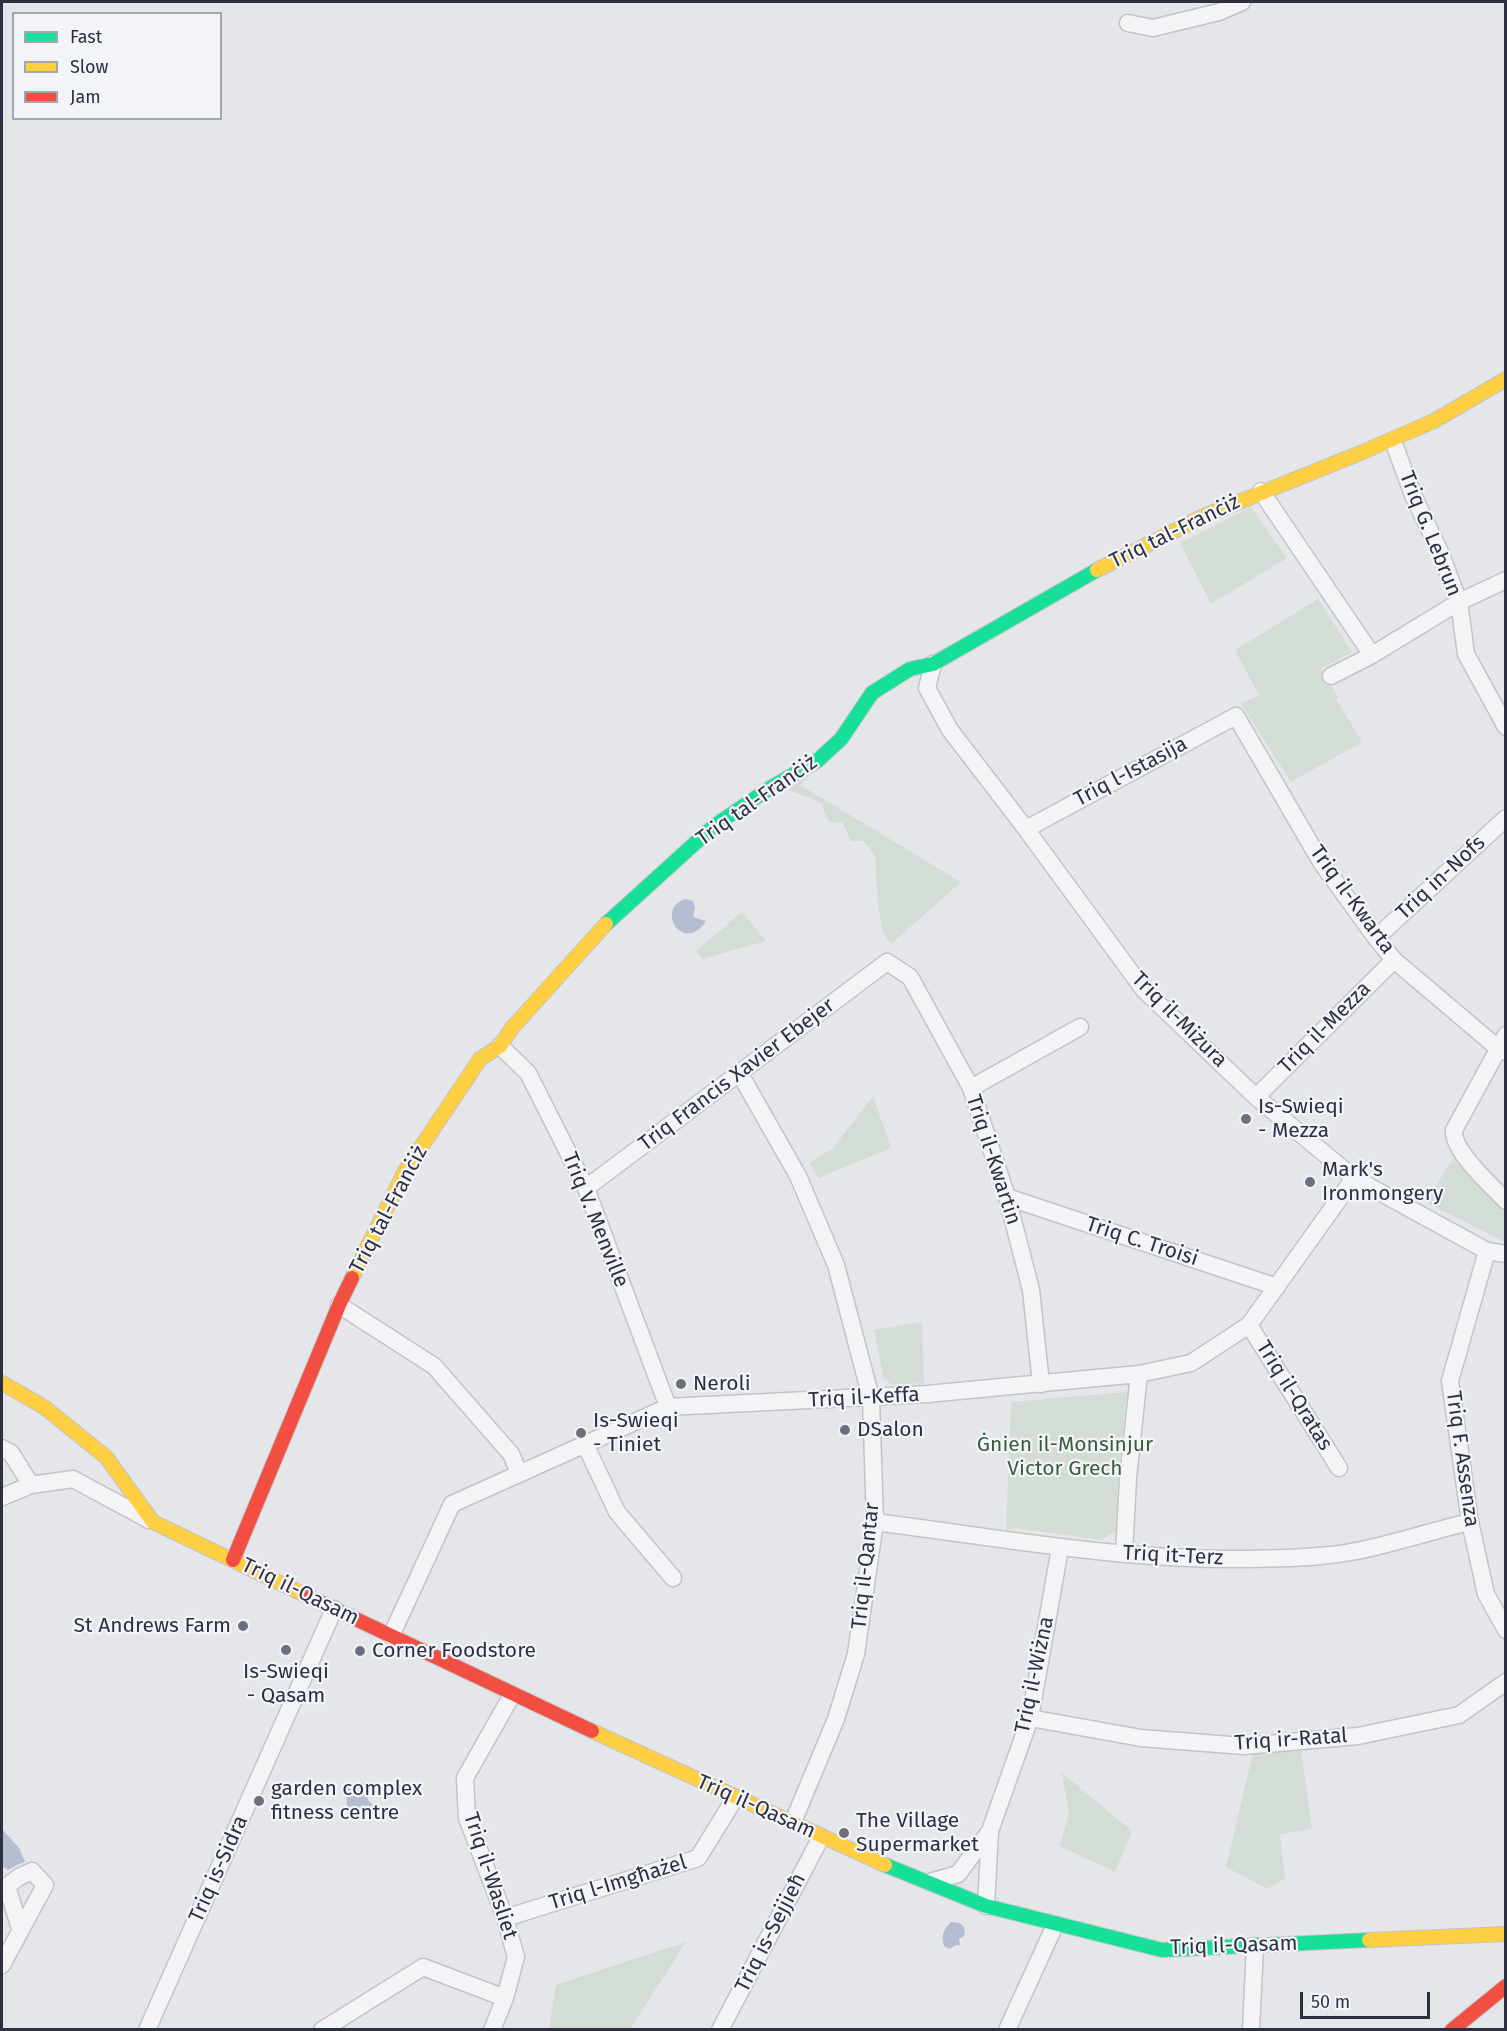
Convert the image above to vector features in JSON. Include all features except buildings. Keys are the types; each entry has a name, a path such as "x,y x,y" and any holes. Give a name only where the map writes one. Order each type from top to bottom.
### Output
{"main road":[{"name":"Triq tal-Franċiż","path":"233,1560 339,1305 405,1171 480,1059 500,1046 512,1028 610,919 714,826 770,788 817,761 841,739 872,693 910,669 933,664 1096,571 1202,516 1393,441 1485,393 1506,379"},
{"path":"2,1383 44,1407 106,1457 153,1521"},
{"name":"Triq il-Qasam","path":"153,1521 512,1695 735,1798 793,1822 821,1837 986,1906 1162,1950 1506,1934"},
{"path":"1452,2030 1506,1986"},
{"path":"1491,1996 1491,2013"}],"street":[{"path":"1128,22 1153,28 1219,12 1242,2"},
{"name":"Triq G. Lebrun","path":"1393,441 1413,495 1440,552 1459,602 1466,654 1506,727"},
{"path":"1261,491 1372,655"},
{"path":"1331,676 1372,655 1459,602 1506,580"},
{"name":"Triq il-Miżura","path":"933,664 927,688 950,730 1026,829 1143,990 1256,1097 1354,1178 1487,1251 1506,1254"},
{"name":"Triq l-Istasija","path":"1026,829 1236,716"},
{"name":"Triq il-Kwarta","path":"1236,716 1321,862 1376,938 1394,960 1503,1045"},
{"name":"Triq in-Nofs","path":"1376,938 1506,818"},
{"name":"Triq il-Mezza","path":"1256,1097 1394,960"},
{"name":"Triq Francis Xavier Ebejer","path":"586,1188 887,962"},
{"name":"Triq il-Kwartin","path":"887,962 910,977 971,1088 1007,1197 1031,1290 1041,1384"},
{"path":"971,1088 1080,1027"},
{"path":"1503,1045 1454,1130 1454,1137 1461,1151 1506,1201"},
{"name":"Triq V. Menville","path":"500,1046 528,1073 586,1188 668,1407"},
{"name":"Triq il-Qantar","path":"740,1074 798,1176 836,1265 871,1398 875,1522 855,1654 836,1719 793,1822"},
{"name":"Triq il-Keffa","path":"391,1636 452,1504 668,1407 871,1398 1041,1384 1139,1374 1191,1363 1249,1325 1354,1178"},
{"name":"Triq C. Troisi","path":"1007,1197 1278,1287"},
{"name":"Triq F. Assenza","path":"1487,1251 1450,1381 1470,1522 1486,1593 1506,1630"},
{"path":"339,1305 434,1366 511,1454 519,1473"},
{"name":"Triq il-Qratas","path":"1249,1325 1339,1468"},
{"path":"1124,1554 1130,1458 1139,1374"},
{"path":"585,1444 616,1512 673,1578"},
{"path":"2,1448 11,1453 31,1485"},
{"path":"2,1497 31,1485 73,1479 153,1521"},
{"name":"Triq it-Terz","path":"875,1522 1060,1548 1201,1559 1277,1558 1350,1552 1470,1522"},
{"name":"Triq il-Wiżna","path":"986,1906 990,1831 1030,1718 1060,1548"},
{"name":"Triq is-Sidra","path":"147,2030 334,1609"},
{"name":"Triq ir-Ratal","path":"1030,1718 1142,1738 1244,1746 1358,1736 1459,1715 1506,1682"},
{"name":"Triq il-Wasliet","path":"492,2030 505,1998 516,1957 505,1918 467,1818 465,1778 512,1695"},
{"name":"Triq l-Imgħażel","path":"505,1918 698,1858 735,1798"},
{"path":"930,1882 958,1874 990,1831"},
{"name":"Triq is-Sejjieħ","path":"720,2030 821,1837"},
{"path":"1007,2030 1055,1925"},
{"path":"2,1965 20,1929"},
{"path":"1251,2030 1255,1946"},
{"path":"322,2030 423,1967 505,1998"}],"green space":[{"path":"1251,507 1287,558 1211,604 1180,543"},
{"path":"1318,599 1352,652 1321,669 1362,742 1291,782 1241,704 1259,695 1235,650"},
{"path":"820,765 800,785 961,882 891,944 883,932 878,906 875,855 863,841 851,841 843,823 829,822 821,802 788,790"},
{"path":"742,912 766,941 703,959 696,951"},
{"path":"873,1096 891,1148 818,1178 809,1163 833,1148"},
{"path":"1453,1159 1505,1213 1505,1242 1425,1202"},
{"path":"922,1322 924,1383 892,1385 884,1379 874,1330"},
{"name":"Ġnien il-Monsinjur Victor Grech","path":"1127,1392 1118,1476 1116,1531 1101,1540 1015,1528 1006,1531 1011,1402"},
{"path":"1301,1750 1312,1829 1280,1834 1285,1878 1267,1889 1226,1867 1253,1752"},
{"path":"1062,1773 1132,1831 1115,1872 1060,1846 1069,1813"},
{"path":"686,1942 630,2029 549,2029 556,1985"}],"water":[{"path":"686,899 693,901 695,908 693,917 706,921 697,930 689,933 681,932 672,919 672,911 677,904"},
{"path":"346,1783 368,1783 368,1800 373,1805 374,1813 359,1819 347,1810"},
{"path":"2,1829 19,1848 25,1862 8,1870 2,1866"},
{"path":"951,1922 962,1925 965,1933 959,1939 960,1945 949,1949 944,1946 943,1936 944,1930"}],"traffic: fast":[{"path":"606,924 714,826 770,788 817,761 841,739 872,693 910,669 933,664 1097,570"},
{"path":"885,1865 986,1906 1162,1950 1369,1940"}],"traffic: slow":[{"path":"1097,570 1204,516 1434,421 1506,379"},
{"path":"352,1278 405,1171 480,1059 500,1046 512,1028 606,924"},
{"path":"2,1383 44,1407 106,1457 153,1522 305,1595"},
{"path":"592,1731 885,1865"},
{"path":"1369,1940 1506,1934"}],"traffic: jam":[{"path":"233,1560 352,1278"},
{"path":"305,1595 592,1731"},
{"path":"1452,2030 1506,1986"}],"place":[{"name":"Is-Swieqi - Mezza","path":"1246,1119"},
{"name":"Mark's Ironmongery","path":"1310,1182"},
{"name":"Neroli","path":"681,1384"},
{"name":"DSalon","path":"845,1430"},
{"name":"Is-Swieqi - Tiniet","path":"581,1433"},
{"name":"St Andrews Farm","path":"243,1626"},
{"name":"Is-Swieqi - Qasam","path":"286,1650"},
{"name":"Corner Foodstore","path":"360,1651"},
{"name":"garden complex fitness centre","path":"259,1801"},
{"name":"The Village Supermarket","path":"844,1833"}]}
